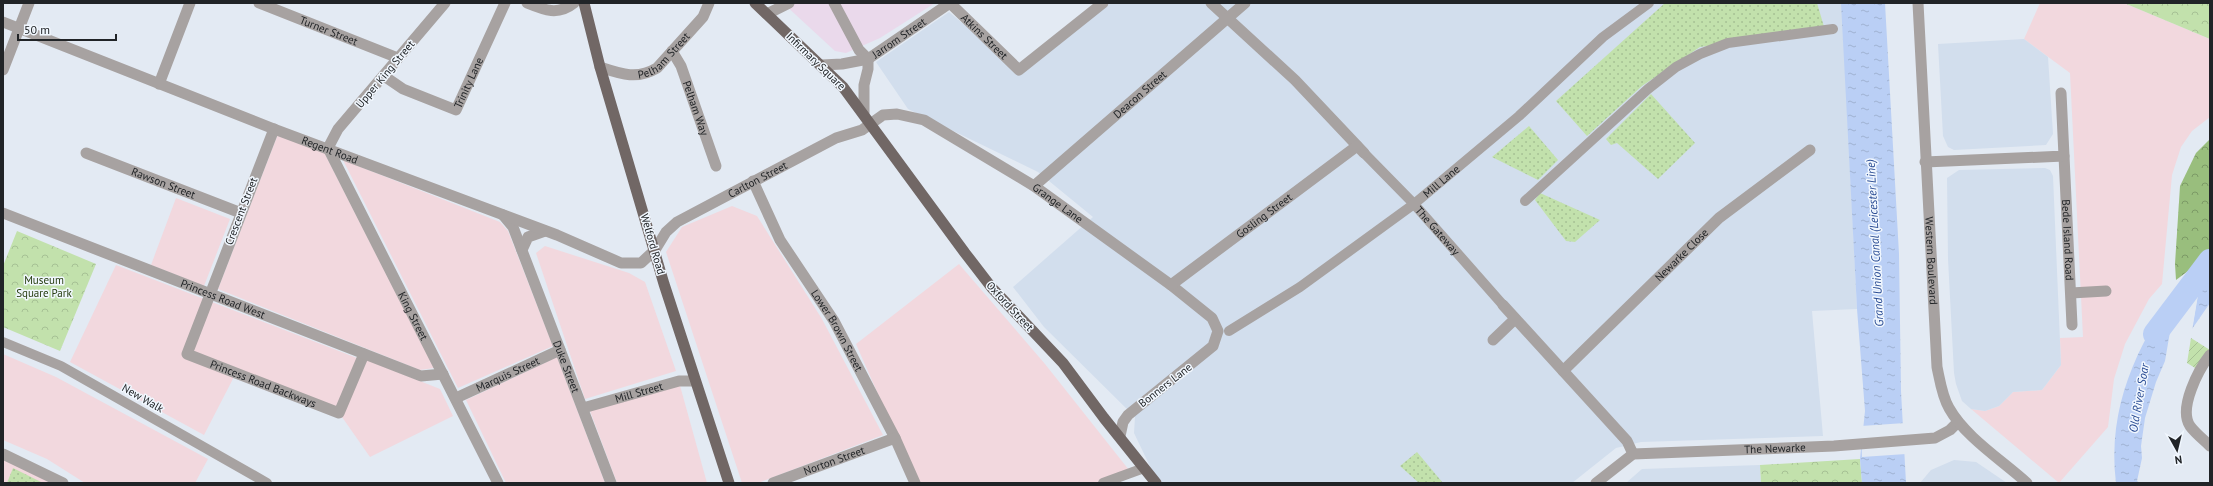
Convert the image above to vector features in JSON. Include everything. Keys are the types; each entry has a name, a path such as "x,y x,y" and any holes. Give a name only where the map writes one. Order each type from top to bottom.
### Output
{"main road":[{"name":"Welford Road","path":"584,3 600,67 655,250 695,381 729,483"},
{"name":"Infirmary Square","path":"755,3 844,87 871,123"},
{"name":"Oxford Street","path":"871,123 992,288 1063,363 1104,418 1120,436 1156,483"}],"street":[{"path":"3,70 29,3"},
{"path":"159,84 190,3"},
{"name":"Turner Street","path":"259,3 398,58"},
{"name":"Upper King Street","path":"328,148 338,129 445,3"},
{"name":"Trinity Lane","path":"384,76 403,89 456,110 505,3"},
{"path":"527,3 551,12 567,8 574,3"},
{"name":"Pelham Street","path":"600,67 619,74 642,74 657,68 703,17 708,3"},
{"path":"767,14 789,3"},
{"path":"834,3 859,50 868,58"},
{"name":"Jarrom Street","path":"822,65 842,64 868,58 950,3"},
{"name":"Atkins Street","path":"950,3 1019,70 1103,3"},
{"name":"The Gateway","path":"1211,3 1295,80 1360,150 1414,204 1515,319 1627,441 1633,454"},
{"name":"Deacon Street","path":"1034,186 1229,19 1245,3"},
{"name":"Mill Lane","path":"1217,338 1300,287 1414,204 1518,116 1603,36 1649,3"},
{"name":"Western Boulevard","path":"1918,3 1936,367 1943,393 1949,408 1958,422 2028,483"},
{"name":"Regent Road","path":"3,22 274,129 328,148 545,231 621,263 641,263 655,250"},
{"path":"1525,201 1648,89 1688,60 1728,43 1779,34 1834,29"},
{"name":"Pelham Way","path":"672,51 681,66 716,166"},
{"name":"Jarrom Street","path":"864,112 864,85 868,69 868,58"},
{"name":"Bede Island Road","path":"2061,93 2072,325"},
{"name":"Grange Lane","path":"871,123 883,115 889,114 924,120 1034,186 1171,285 1212,318 1218,331 1217,338"},
{"name":"Carlton Street","path":"655,250 666,232 676,222 836,138 862,130 871,123"},
{"name":"Crescent Street","path":"209,294 274,129"},
{"name":"King Street","path":"328,148 498,483"},
{"name":"Gosling Street","path":"1171,285 1360,150"},
{"name":"Newarke Close","path":"1562,371 1719,218 1810,150"},
{"name":"Rawson Street","path":"86,153 241,213"},
{"path":"1925,162 2064,156"},
{"name":"Lower Brown Street","path":"753,181 780,240 834,321 895,438 915,483"},
{"name":"Princess Road West","path":"3,213 421,376 443,374"},
{"name":"Duke Street","path":"503,215 513,227 611,483"},
{"path":"522,250 528,237 545,231"},
{"path":"2071,293 2106,291"},
{"name":"Princess Road Backways","path":"209,294 187,354 340,413 364,354"},
{"path":"1493,340 1515,319"},
{"name":"Bonners Lane","path":"1120,436 1123,422 1128,415 1206,353 1213,346 1217,338"},
{"name":"New Walk","path":"3,342 61,366 267,483"},
{"name":"Marquis Street","path":"456,398 560,350"},
{"path":"2210,355 2190,393 2186,409 2189,425 2210,446"},
{"name":"Mill Street","path":"583,408 679,381 695,381"},
{"name":"The Newarke","path":"1633,454 1858,444 1934,438 1950,430 1958,422"},
{"name":"Norton Street","path":"773,483 895,438"},
{"path":"3,454 63,483"},
{"path":"1596,483 1633,454"},
{"path":"1103,483 1144,468"}],"shaded area":[{"path":"783,3 935,3 880,38 846,53 835,51"},
{"path":"1107,3 1842,3 1857,309 1812,311 1823,436 1641,442 1616,448 1572,483 1158,483 1134,433 1135,417 1044,327 1013,287 1093,217 1038,172 908,109 876,62 949,12 1019,70"},
{"path":"2040,3 2124,3 2210,39 2210,117 2192,131 2181,147 2172,175 2162,284 2149,299 2125,344 2114,379 2108,427 2059,483 1971,409 1985,411 1999,406 2013,392 2042,390 2061,365 2060,338 2083,337 2070,73 2024,39"},
{"path":"2024,39 2048,57 2053,134 2046,145 1954,150 1948,147 1943,136 1938,44"},
{"path":"278,134 324,152 434,368 420,370 218,289"},
{"path":"343,160 500,222 508,231 553,346 458,388"},
{"path":"2045,168 2050,170 2053,176 2061,365 2042,390 2013,392 1999,406 1985,411 1971,409 1962,401 1954,373 1948,259 1947,178 1959,170"},
{"path":"176,198 230,219 204,286 151,265"},
{"path":"732,206 757,216 822,319 883,435 758,483 742,483 666,252 682,227"},
{"path":"545,246 629,273 645,282 676,371 585,399 536,253"},
{"path":"959,264 1045,364 1129,470 1097,483 917,483 856,344"},
{"path":"116,265 357,358 336,411 236,373 204,435 70,362"},
{"path":"3,354 56,377 208,459 195,483 85,483 47,459 3,440"},
{"path":"557,357 605,483 506,483 466,400"},
{"path":"367,360 440,389 453,416 370,457 342,417"},
{"path":"679,382 707,483 617,483 590,411"},
{"path":"3,453 63,483 3,483"},
{"path":"1954,460 1976,462 2007,483 1920,483 1931,470"},
{"path":"1760,465 1761,483 1626,483 1642,469"}],"green space":[{"path":"1665,3 1817,3 1825,30 1700,47 1642,86 1587,136 1556,101"},
{"path":"2124,3 2210,3 2210,39"},
{"path":"1651,94 1695,143 1658,179 1617,143 1611,145 1606,139"},
{"path":"1529,126 1558,160 1538,180 1492,157"},
{"path":"2210,139 2210,248 2204,259 2176,280 2175,264 2180,186 2196,153"},
{"path":"1540,193 1600,220 1575,242 1566,241 1535,200"},
{"name":"Museum Square Park","path":"17,231 96,264 60,351 3,327 3,266"},
{"path":"2191,338 2210,350 2210,356 2200,371 2187,363"},
{"path":"1417,452 1443,483 1419,483 1400,466"},
{"path":"1860,459 1862,483 1761,483 1760,465"},
{"path":"13,468 41,482 7,483"}],"water":[{"name":"Grand Union Canal (Leicester Line)","path":"1841,3 1885,3 1899,254 1901,391 1906,483 1862,483 1860,459 1865,411 1857,309"},
{"path":"2210,248 2210,303 2192,329 2204,259"},
{"path":"2178,285 2165,361 2156,382 2145,418 2141,446 2142,458 2137,481 2140,483 2116,483 2114,455 2116,428 2128,378 2150,331"}],"pier":[{"path":"2202,258 2204,259 2192,331 2190,329"},
{"path":"1905,423 1906,454 1862,457 1861,426"}],"waterway":[{"name":"Old River Soar","path":"2155,334 2210,261"}]}
